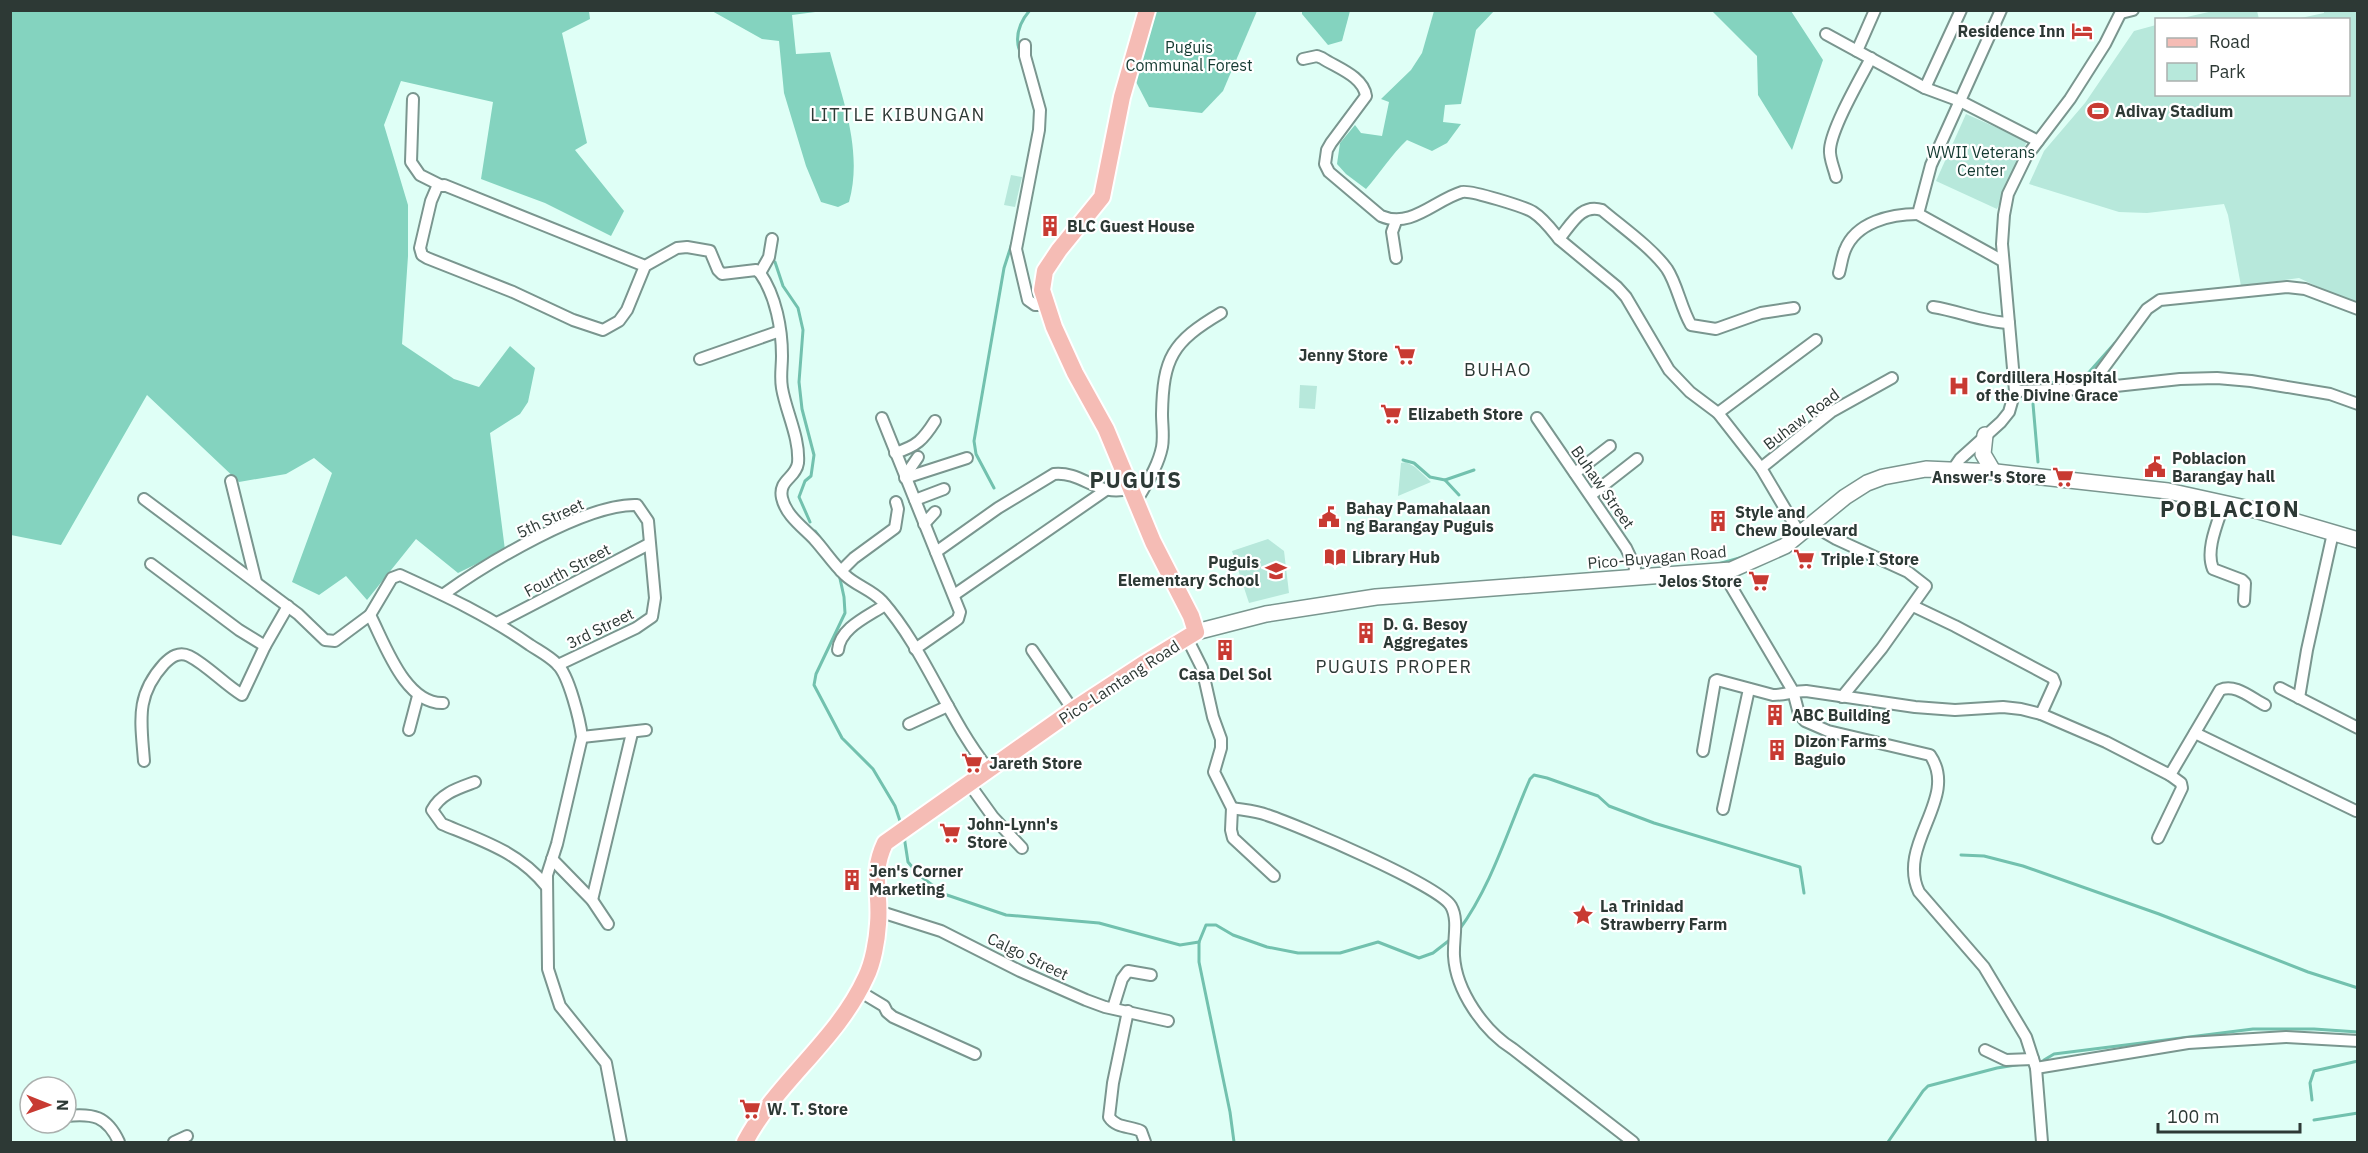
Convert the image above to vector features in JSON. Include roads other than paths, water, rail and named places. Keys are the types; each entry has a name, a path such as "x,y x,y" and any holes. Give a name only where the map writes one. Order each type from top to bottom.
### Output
{"main road":[{"name":"Pico-Lamtang Road","path":"745,1143 774,1096 829,1037 860,991 870,964 878,924 875,874 885,843 1073,710 1191,635 1191,616 1134,495 1106,429 1064,348 1042,290 1045,271 1102,197 1122,97 1147,10"},
{"path":"1985,435 1983,454 1993,471"},
{"name":"Pico-Buyagan Road","path":"1191,635 1266,614 1376,597 1635,572 1722,571 1736,568 1778,551 1845,497 1873,480 1926,469 1993,471 2168,491 2259,511 2358,540"}],"street":[{"path":"1857,51 1875,10"},
{"path":"1925,88 1961,10"},
{"path":"1918,214 1931,165 2001,10"},
{"path":"1953,469 1960,459 2005,417 2015,391 2003,261 2004,215 2008,194 2026,157 2070,99 2105,44 2121,12 2133,10"},
{"path":"1826,34 1925,88 1960,101 2037,141"},
{"path":"1025,45 1025,57 1040,110 1040,130 1016,249 1028,300 1035,305 1047,305"},
{"path":"1303,59 1313,56 1322,58 1354,78 1365,91 1366,96 1327,150 1325,167 1381,216 1396,221 1413,217 1433,205 1468,191 1530,210 1543,219 1559,239 1617,287 1639,317 1669,370 1690,392 1718,413 1806,530 1836,539 1908,572 1925,584 1926,588 1913,606 1842,697"},
{"path":"1836,177 1830,150 1833,138 1854,89 1871,58"},
{"path":"413,99 411,162 420,175 645,266"},
{"path":"440,185 431,201 420,248 422,255 513,292 573,320 603,330 619,321 627,310 645,266 677,248 687,247 710,251 722,274 756,270 760,273 774,306 780,331 782,388 798,462 796,469 783,483 782,500 792,516 841,571 885,605 915,649 975,752 989,770"},
{"path":"1559,239 1583,211 1589,208 1602,210 1660,261 1671,277 1680,304 1691,325 1700,328 1716,329 1761,313 1794,308"},
{"path":"1839,273 1845,249 1863,229 1882,218 1894,215 1918,214 2003,261"},
{"path":"1396,221 1392,232 1396,258"},
{"path":"760,273 769,257 772,239"},
{"path":"2088,389 2147,309 2160,300 2287,287 2305,289 2358,309"},
{"path":"1933,307 1955,310 1993,322 2009,323"},
{"path":"936,552 1008,502 1058,474 1106,490 1134,495 1148,481 1161,451 1164,385 1172,355 1190,333 1221,313"},
{"path":"700,358 780,331"},
{"path":"1718,413 1816,340"},
{"name":"Buhaw Road","path":"1761,468 1831,412 1892,378"},
{"path":"2015,391 2088,389 2180,379 2217,378 2330,394 2358,404"},
{"path":"882,418 960,612 958,619 915,649"},
{"name":"Buhaw Street","path":"1537,418 1626,548 1635,572"},
{"path":"895,453 918,443 927,435 935,421"},
{"path":"1575,473 1611,446"},
{"path":"905,477 918,458"},
{"path":"905,477 967,458"},
{"path":"1591,495 1637,459"},
{"path":"231,481 256,582"},
{"path":"915,500 944,489"},
{"path":"954,595 1106,490"},
{"path":"144,499 288,606 321,637 330,642 335,641 370,615 392,578 400,575 499,622 558,665 577,712 582,737 546,886 548,969 560,1006 606,1063 621,1143"},
{"path":"841,571 854,558 895,528 898,509 896,502"},
{"path":"2223,503 2210,555 2211,565 2213,569 2245,583 2244,601"},
{"name":"5th Street","path":"444,594 472,573 547,533 573,521 623,505 637,505 644,512 648,521 649,544"},
{"path":"924,524 935,512"},
{"path":"2299,698 2313,619 2333,533"},
{"name":"Fourth Street","path":"499,622 649,544"},
{"name":"3rd Street","path":"558,665 652,618 656,598 649,544"},
{"path":"151,564 239,630 265,646"},
{"path":"1722,571 1793,691 1799,714 1812,725 1828,731 1930,756 1937,765 1939,781 1912,864 1914,882 1929,905 1984,967 2026,1037 2034,1064 2042,1143"},
{"path":"838,650 839,639 847,631 885,605"},
{"path":"144,761 141,712 149,683 166,662 175,655 187,655 242,695 265,646 288,606"},
{"path":"1913,606 1956,626 2053,678 2055,683 2041,714"},
{"path":"370,615 402,678 418,696 434,703 443,703"},
{"path":"1191,635 1221,739 1215,773 1232,808 1233,838 1274,876"},
{"path":"1032,650 1073,710"},
{"path":"1703,751 1715,681 1721,680 1773,695 1793,691 1955,710 2003,706 2041,714 2106,742 2181,783 2182,788 2158,838"},
{"path":"2170,775 2220,690 2227,687 2234,688 2265,705"},
{"path":"2280,688 2358,728"},
{"path":"1723,809 1749,689"},
{"path":"409,730 418,696"},
{"path":"909,724 948,706"},
{"path":"582,737 646,730"},
{"path":"592,900 632,733"},
{"path":"2195,733 2356,812"},
{"path":"475,782 456,789 436,802 432,810 435,816 442,824 510,853 533,870 546,886"},
{"path":"970,785 993,817 1022,848"},
{"path":"1232,808 1266,815 1352,849 1415,882 1449,903 1455,913 1456,971 1483,1024 1498,1039 1514,1049 1633,1143"},
{"path":"552,859 592,900 608,924"},
{"name":"Calgo Street","path":"878,910 941,931 1041,981 1113,1008 1168,1021"},
{"path":"1113,1008 1122,979 1128,971 1151,975"},
{"path":"860,991 884,1006 893,1017 975,1054"},
{"path":"1128,1011 1113,1083 1109,1116 1111,1121 1119,1125 1141,1131 1145,1143"},
{"path":"1985,1050 2006,1060 2034,1064 2188,1042 2306,1037 2358,1041"},
{"path":"78,1115 88,1114 99,1118 111,1130 119,1143"},
{"path":"174,1143 187,1136"}],"waterway":[{"path":"1021,55 1018,32 1030,10"},
{"path":"994,488 976,454 974,441 1004,268 1012,243"},
{"path":"775,262 783,286 798,308 803,330 799,382 802,409 814,455 811,476 805,481 799,497 810,522"},
{"path":"2037,383 2074,382 2083,379 2115,343"},
{"path":"2033,404 2038,462"},
{"path":"1403,460 1414,463 1430,477 1445,480 1459,495"},
{"path":"1445,480 1474,470"},
{"path":"815,531 825,544"},
{"path":"1718,564 1743,557"},
{"path":"839,574 845,613 816,674 814,685 842,738 873,769 895,806 901,824"},
{"path":"1459,930 1471,913 1490,876 1530,779 1534,775 1598,796 1609,806 1654,823 1800,867 1804,893"},
{"path":"904,836 908,862 919,875 944,894 1006,915 1099,923 1180,945 1199,942"},
{"path":"1961,855 1984,856 2023,866 2159,914 2308,972 2358,988"},
{"path":"1234,1142 1199,962 1199,942 1206,925 1216,925 1233,935 1267,947 1298,953 1340,953 1378,942 1419,958 1433,953 1451,939"},
{"path":"2044,1060 2054,1054 2253,1029 2358,1032"},
{"path":"2312,1100 2310,1083 2314,1071 2358,1061"},
{"path":"1888,1142 1928,1086 1997,1068 2022,1064"},
{"path":"2314,1120 2358,1113"}],"place":[{"name":"Residence Inn","path":"2082,31"},
{"name":"Adivay Stadium","path":"2098,111"},
{"name":"BLC Guest House","path":"1050,226"},
{"name":"Jenny Store","path":"1405,355"},
{"name":"Cordillera Hospital of the Divine Grace","path":"1959,386"},
{"name":"Elizabeth Store","path":"1391,414"},
{"name":"Poblacion Barangay hall","path":"2155,467"},
{"name":"Answer's Store","path":"2063,477"},
{"name":"Bahay Pamahalaan ng Barangay Puguis","path":"1329,517"},
{"name":"Style and Chew Boulevard","path":"1718,521"},
{"name":"Library Hub","path":"1335,557"},
{"name":"Triple I Store","path":"1804,559"},
{"name":"Puguis Elementary School","path":"1276,571"},
{"name":"Jelos Store","path":"1759,581"},
{"name":"D. G. Besoy Aggregates","path":"1366,633"},
{"name":"Casa Del Sol","path":"1225,650"},
{"name":"ABC Building","path":"1775,715"},
{"name":"Dizon Farms Baguio","path":"1777,750"},
{"name":"Jareth Store","path":"972,763"},
{"name":"John-Lynn's Store","path":"950,833"},
{"name":"Jen's Corner Marketing","path":"852,880"},
{"name":"La Trinidad Strawberry Farm","path":"1583,915"},
{"name":"W. T. Store","path":"750,1109"}],"district":[{"name":"LITTLE KIBUNGAN","path":"898,115"},
{"name":"BUHAO","path":"1498,370"},
{"name":"PUGUIS","path":"1136,480"},
{"name":"POBLACION","path":"2230,509"},
{"name":"PUGUIS PROPER","path":"1394,667"}],"park label":[{"name":"Puguis Communal Forest","path":"1189,56"},
{"name":"WWII Veterans Center","path":"1981,161"}]}
